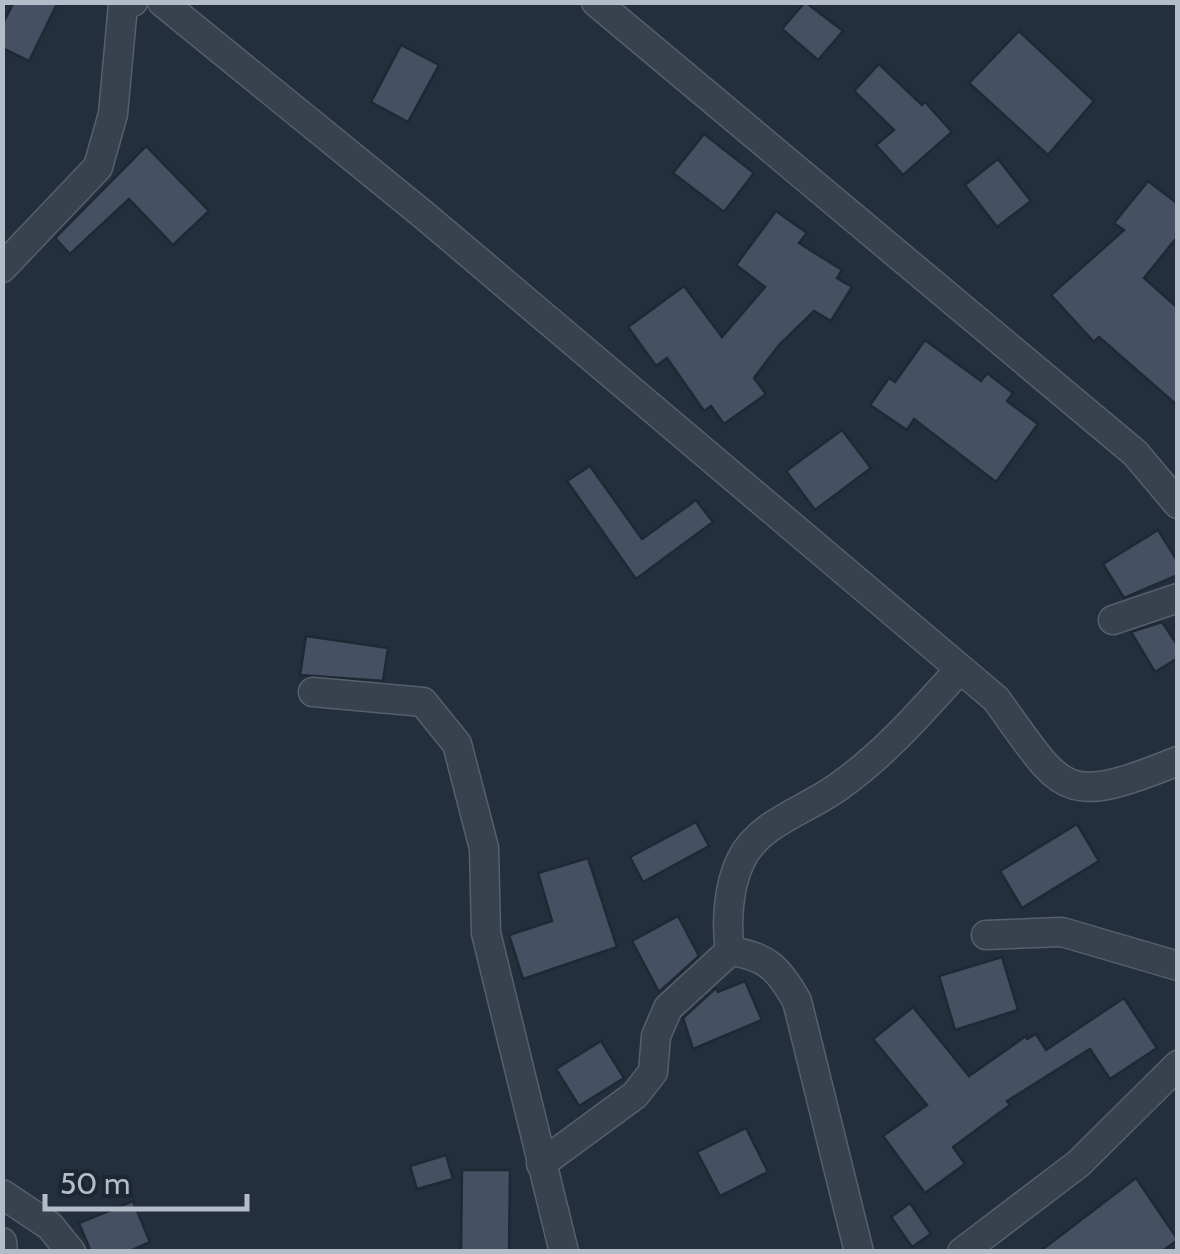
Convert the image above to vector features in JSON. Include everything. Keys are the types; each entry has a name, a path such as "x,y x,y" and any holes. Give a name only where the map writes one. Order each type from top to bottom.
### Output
{"street":[{"path":"162,2 424,216 996,699 1054,779 1083,788 1123,783 1178,761"},
{"path":"596,2 1135,453 1178,504"},
{"path":"2,268 98,167 113,114 126,3"},
{"path":"1113,620 1178,598"},
{"path":"730,951 726,924 740,861 759,835 838,787 883,751 960,669"},
{"path":"313,692 422,702 457,744 484,848 486,933 564,1252"},
{"path":"986,936 1062,932 1178,966"},
{"path":"542,1164 635,1095 654,1072 656,1036 668,1008 730,951 757,954 780,970 796,1001 859,1252"},
{"path":"962,1252 1078,1164 1178,1065"},
{"path":"2,1194 50,1226 71,1252"},
{"path":"2,1242 3,1252"}],"building":[{"path":"14,2 58,2 29,61 2,48 2,25"},
{"path":"805,2 843,31 818,60 782,29"},
{"path":"1019,31 1094,101 1048,155 969,83"},
{"path":"401,45 439,65 408,122 371,102"},
{"path":"879,64 922,105 925,102 952,132 903,175 876,145 894,130 854,91"},
{"path":"704,134 754,173 724,212 673,173"},
{"path":"146,146 209,211 173,245 129,199 70,254 55,238"},
{"path":"998,159 1031,201 997,227 965,185"},
{"path":"1148,181 1178,204 1178,236 1144,278 1178,308 1178,406 1099,337 1094,342 1051,295 1124,230 1114,223"},
{"path":"776,211 807,233 799,243 842,270 837,278 852,287 831,321 814,311 779,345 754,378 766,394 724,424 711,406 704,411 667,358 656,366 628,327 684,286 722,337 765,287 736,265"},
{"path":"925,340 981,381 987,373 1013,393 1007,401 1038,424 996,482 914,419 907,430 870,405 889,378 895,382"},
{"path":"842,430 871,468 815,510 786,471"},
{"path":"590,466 642,539 696,500 713,522 636,579 567,481"},
{"path":"1158,530 1178,562 1178,575 1124,598 1103,564"},
{"path":"1162,622 1178,646 1178,658 1155,672 1131,632"},
{"path":"306,636 388,648 383,681 300,675"},
{"path":"696,822 709,846 643,882 630,857"},
{"path":"1077,824 1099,861 1022,908 1000,871"},
{"path":"588,858 617,947 523,979 509,935 552,921 538,873"},
{"path":"678,916 699,956 659,992 632,941"},
{"path":"1002,957 1018,1010 955,1030 939,976"},
{"path":"745,981 762,1020 693,1049 683,1018 716,988 718,992"},
{"path":"1124,998 1157,1048 1110,1079 1090,1049 1007,1101 1010,1105 953,1147 965,1164 925,1193 883,1136 927,1105 873,1039 913,1007 969,1076 1026,1036 1027,1039 1036,1034 1046,1050"},
{"path":"601,1041 624,1078 579,1106 556,1069"},
{"path":"746,1128 768,1172 720,1196 697,1152"},
{"path":"446,1155 453,1179 417,1189 410,1166"},
{"path":"462,1170 510,1170 509,1252 461,1252"},
{"path":"1136,1178 1178,1240 1161,1252 1039,1252"},
{"path":"133,1201 150,1242 128,1252 91,1252 79,1223"},
{"path":"910,1203 931,1234 912,1247 891,1217"}]}
